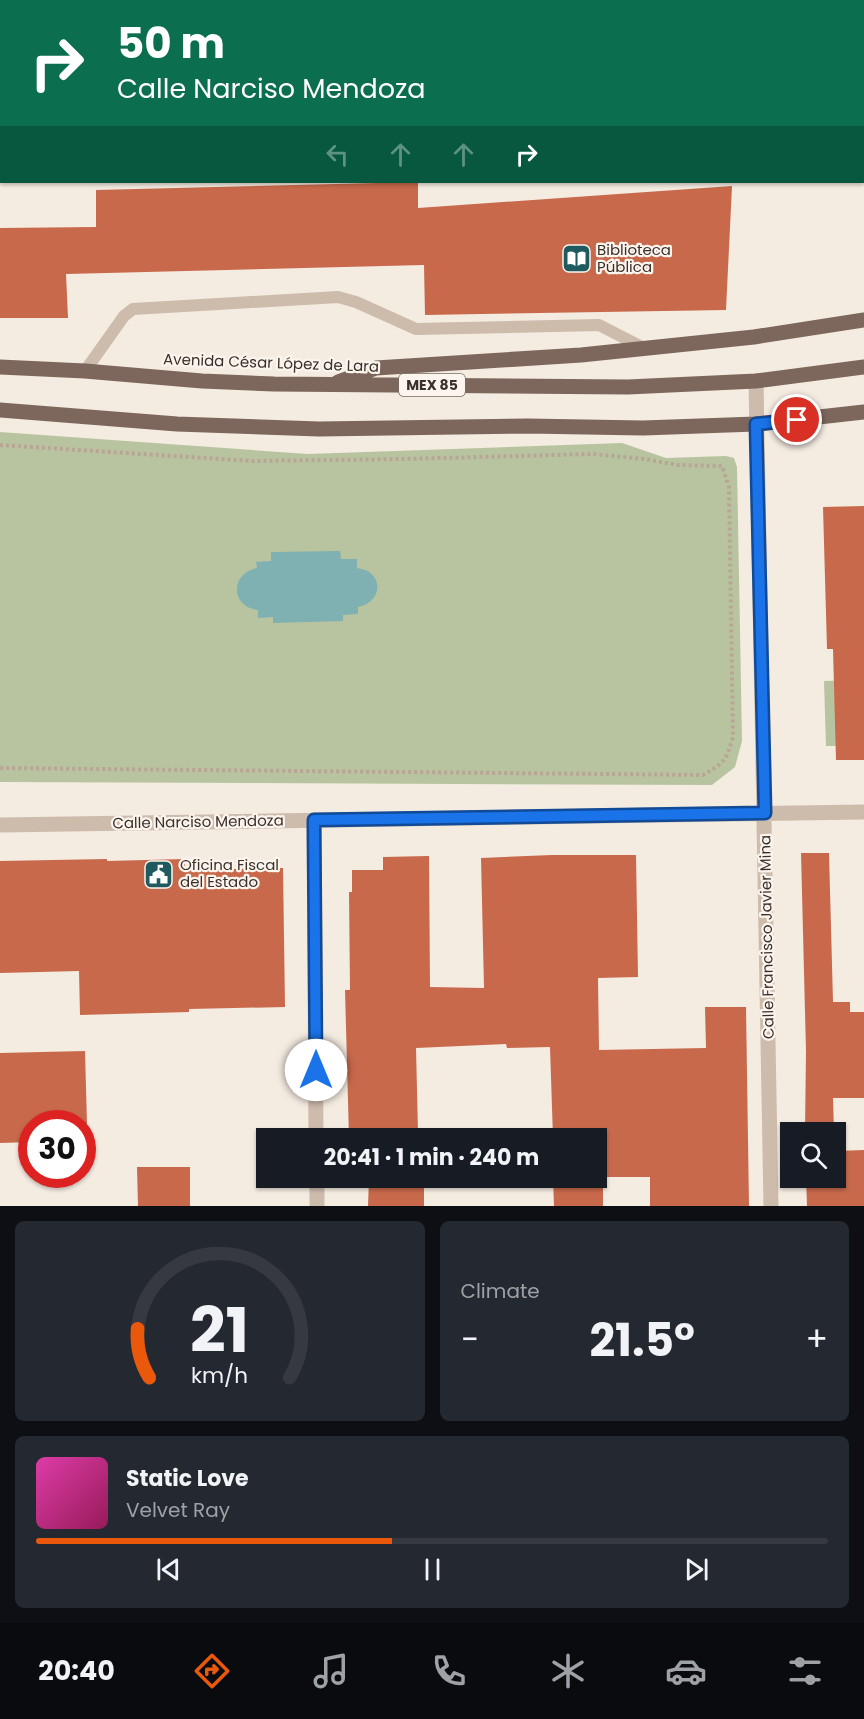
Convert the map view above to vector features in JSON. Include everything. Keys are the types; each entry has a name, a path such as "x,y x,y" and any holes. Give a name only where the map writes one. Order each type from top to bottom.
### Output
{"main road":[{"path":"330,385 376,368 545,358 754,338 864,320"},
{"name":"Avenida César López de Lara","path":"0,367 85,371 202,381 330,385 628,387 756,381 864,367"},
{"path":"0,410 177,424 319,429 528,426 644,428 756,424 864,412"}],"street":[{"name":"Calle Francisco Javier Mina","path":"756,381 771,1206"},
{"name":"Calle Narciso Mendoza","path":"0,825 864,812"},
{"path":"314,820 316,1128"},
{"path":"317,1188 317,1206"}],"lane":[{"path":"85,371 124,316 133,309 338,297 356,302 416,329 599,325 644,348"}],"path":[{"path":"0,444 254,461 593,454 678,465 722,466 729,487 733,737 722,763 703,775 0,768"}],"green space":[{"path":"0,432 308,454 622,443 666,458 726,456 734,458 737,467 742,741 735,767 712,785 0,782"},
{"path":"864,680 864,746 826,746 824,681"}],"water":[{"path":"340,551 341,559 357,559 357,568 366,570 372,575 377,587 373,599 358,607 358,614 343,615 343,621 273,623 273,617 258,618 258,610 249,608 238,597 238,583 242,576 257,568 256,562 271,561 271,552"}],"building":[{"path":"418,183 418,208 732,186 726,310 425,315 424,265 66,274 68,318 0,318 0,228 96,227 96,190"},
{"path":"864,506 864,760 836,760 833,649 827,649 823,507"},
{"path":"801,853 829,853 833,1002 850,1002 850,1012 864,1012 864,1098 833,1098 834,1122 805,1122 806,1051"},
{"path":"636,855 638,977 598,978 599,1050 706,1048 705,1007 746,1007 749,1206 650,1206 650,1177 607,1177 607,1128 553,1128 550,1047 507,1048 506,1044 416,1048 418,1128 349,1128 345,990 350,990 349,892 352,892 352,870 383,870 383,857 429,856 430,987 484,988 481,858"},
{"path":"107,859 107,861 185,859 185,870 283,868 285,1007 80,1015 79,971 0,973 0,861"},
{"path":"85,1051 87,1110 18,1110 18,1142 0,1143 0,1053"},
{"path":"864,1150 864,1206 807,1206 806,1188 846,1188 846,1151"},
{"path":"137,1167 190,1167 190,1206 138,1206"},
{"path":"369,1188 424,1188 424,1206 368,1206"},
{"path":"553,1188 603,1188 603,1206 554,1206"}],"place":[{"name":"Biblioteca Pública","path":"576,259"},
{"name":"Oficina Fiscal del Estado","path":"159,874"}],"route":[{"path":"316,1070 314,820 765,813 756,424 797,420"}]}
